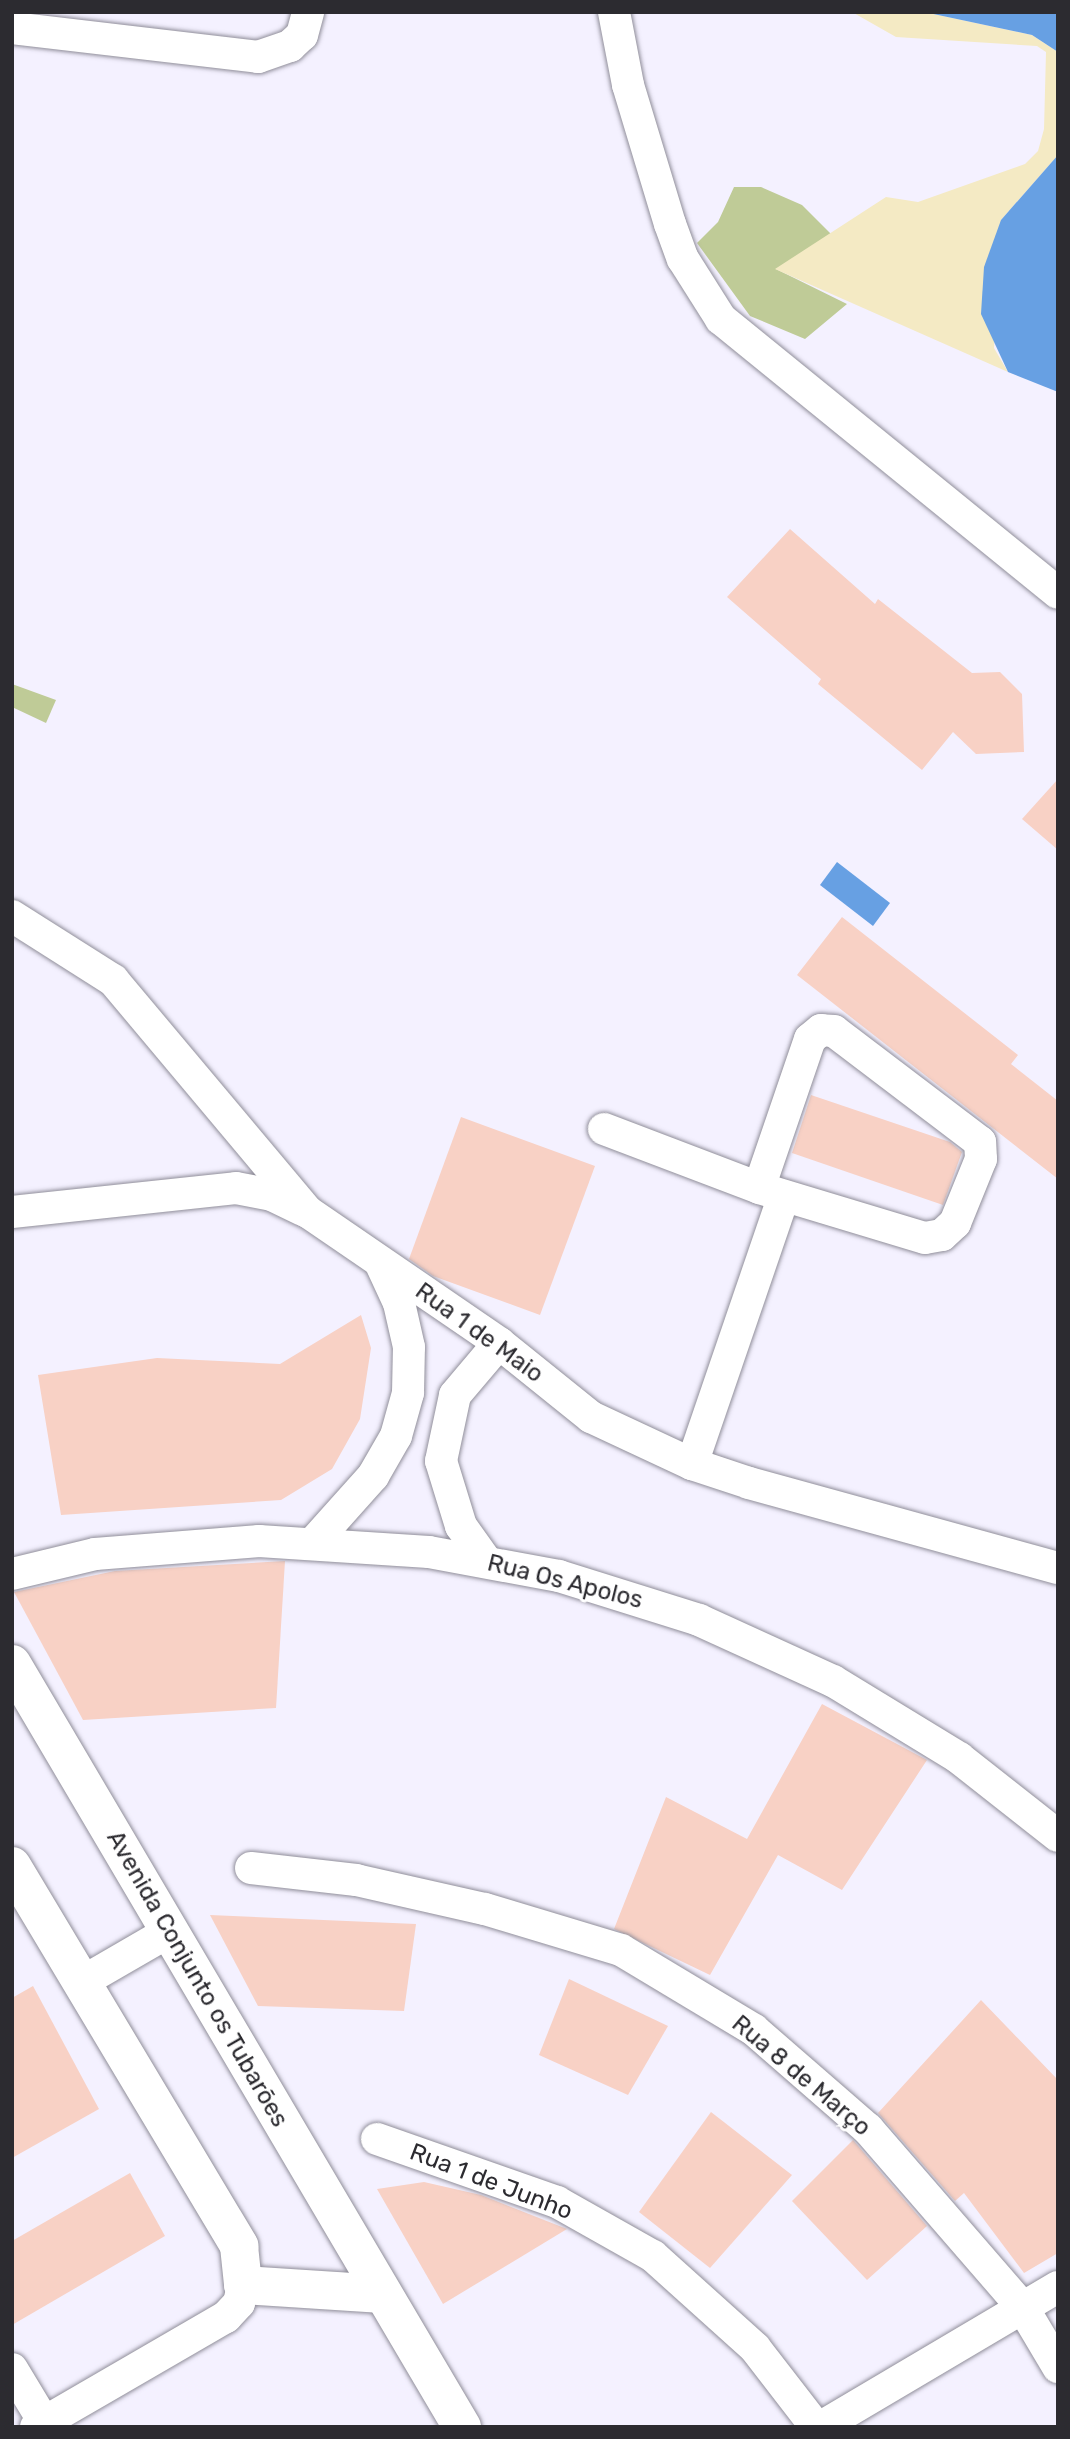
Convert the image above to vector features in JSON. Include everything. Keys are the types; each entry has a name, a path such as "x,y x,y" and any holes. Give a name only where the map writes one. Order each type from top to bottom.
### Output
{"street":[{"path":"12,28 48,23 258,57 290,46 302,35 308,12"},
{"path":"614,12 628,85 670,224 683,259 721,319 1058,593"},
{"name":"Rua 1 de Maio","path":"12,916 113,980 307,1212 499,1343 591,1417 692,1464 1058,1568"},
{"path":"604,1129 771,1192 925,1238 942,1235 955,1223 981,1159 980,1142 834,1031 821,1030 810,1039 771,1192 692,1464"},
{"path":"12,1212 236,1188 272,1195 307,1212"},
{"path":"314,1542 373,1475 396,1436 408,1393 407,1336 399,1303 380,1262"},
{"path":"486,1561 461,1526 442,1461 456,1395 499,1343"},
{"name":"Rua Os Apolos","path":"12,1574 41,1563 149,1547 314,1542 486,1561 629,1596 767,1649 897,1718 1058,1836"},
{"name":"Avenida Conjunto os Tubarões","path":"12,1664 462,2427"},
{"path":"12,1867 239,2246 243,2285 239,2303 226,2317 40,2424 12,2369"},
{"name":"Rua 8 de Março","path":"251,1868 408,1891 621,1950 754,2030 868,2129 1023,2308 1058,2367"},
{"path":"82,1982 170,1931"},
{"name":"Rua 1 de Junho","path":"377,2139 557,2202 653,2256 755,2348 818,2427"},
{"path":"243,2285 383,2294"},
{"path":"818,2427 1058,2287"}],"green space":[{"path":"734,187 761,187 802,205 833,236 776,269 847,304 805,339 750,316 697,243 718,222"},
{"path":"12,684 56,700 46,723 12,707"}],"sand":[{"path":"852,12 924,12 1032,35 1058,52 1058,155 1001,220 994,348 1008,372 775,269 886,197 918,202 1025,164 1038,151 1044,129 1046,52 1037,46 896,37"}],"water":[{"path":"924,12 1058,12 1058,52 1032,35"},
{"path":"1058,155 1058,392 1008,372 981,314 984,267 1001,220"},
{"path":"837,862 890,903 873,926 820,885"}],"building":[{"path":"790,529 875,604 878,599 972,673 1000,672 1022,694 1024,752 976,754 953,732 922,770 818,684 821,679 727,597"},
{"path":"1058,779 1058,850 1022,819"},
{"path":"842,917 1018,1055 1011,1064 1058,1101 1058,1179 797,975"},
{"path":"811,1095 950,1142 962,1152 943,1205 792,1153"},
{"path":"461,1117 595,1166 540,1315 433,1276 409,1259"},
{"path":"361,1315 371,1348 360,1419 332,1469 281,1500 61,1515 38,1375 157,1358 280,1364"},
{"path":"285,1561 276,1708 83,1720 14,1592 115,1571"},
{"path":"822,1704 927,1760 842,1890 778,1855 710,1975 614,1929 666,1797 747,1839"},
{"path":"210,1915 416,1924 404,2011 258,2006"},
{"path":"569,1979 668,2026 628,2095 539,2055"},
{"path":"33,1986 99,2109 12,2158 12,1998"},
{"path":"981,2000 1058,2080 1058,2253 1024,2273 964,2193 955,2201 878,2113"},
{"path":"711,2112 792,2175 710,2268 639,2212"},
{"path":"853,2140 927,2226 867,2280 792,2201"},
{"path":"130,2173 165,2236 12,2325 12,2241"},
{"path":"424,2182 481,2195 567,2229 443,2304 377,2189"}]}
